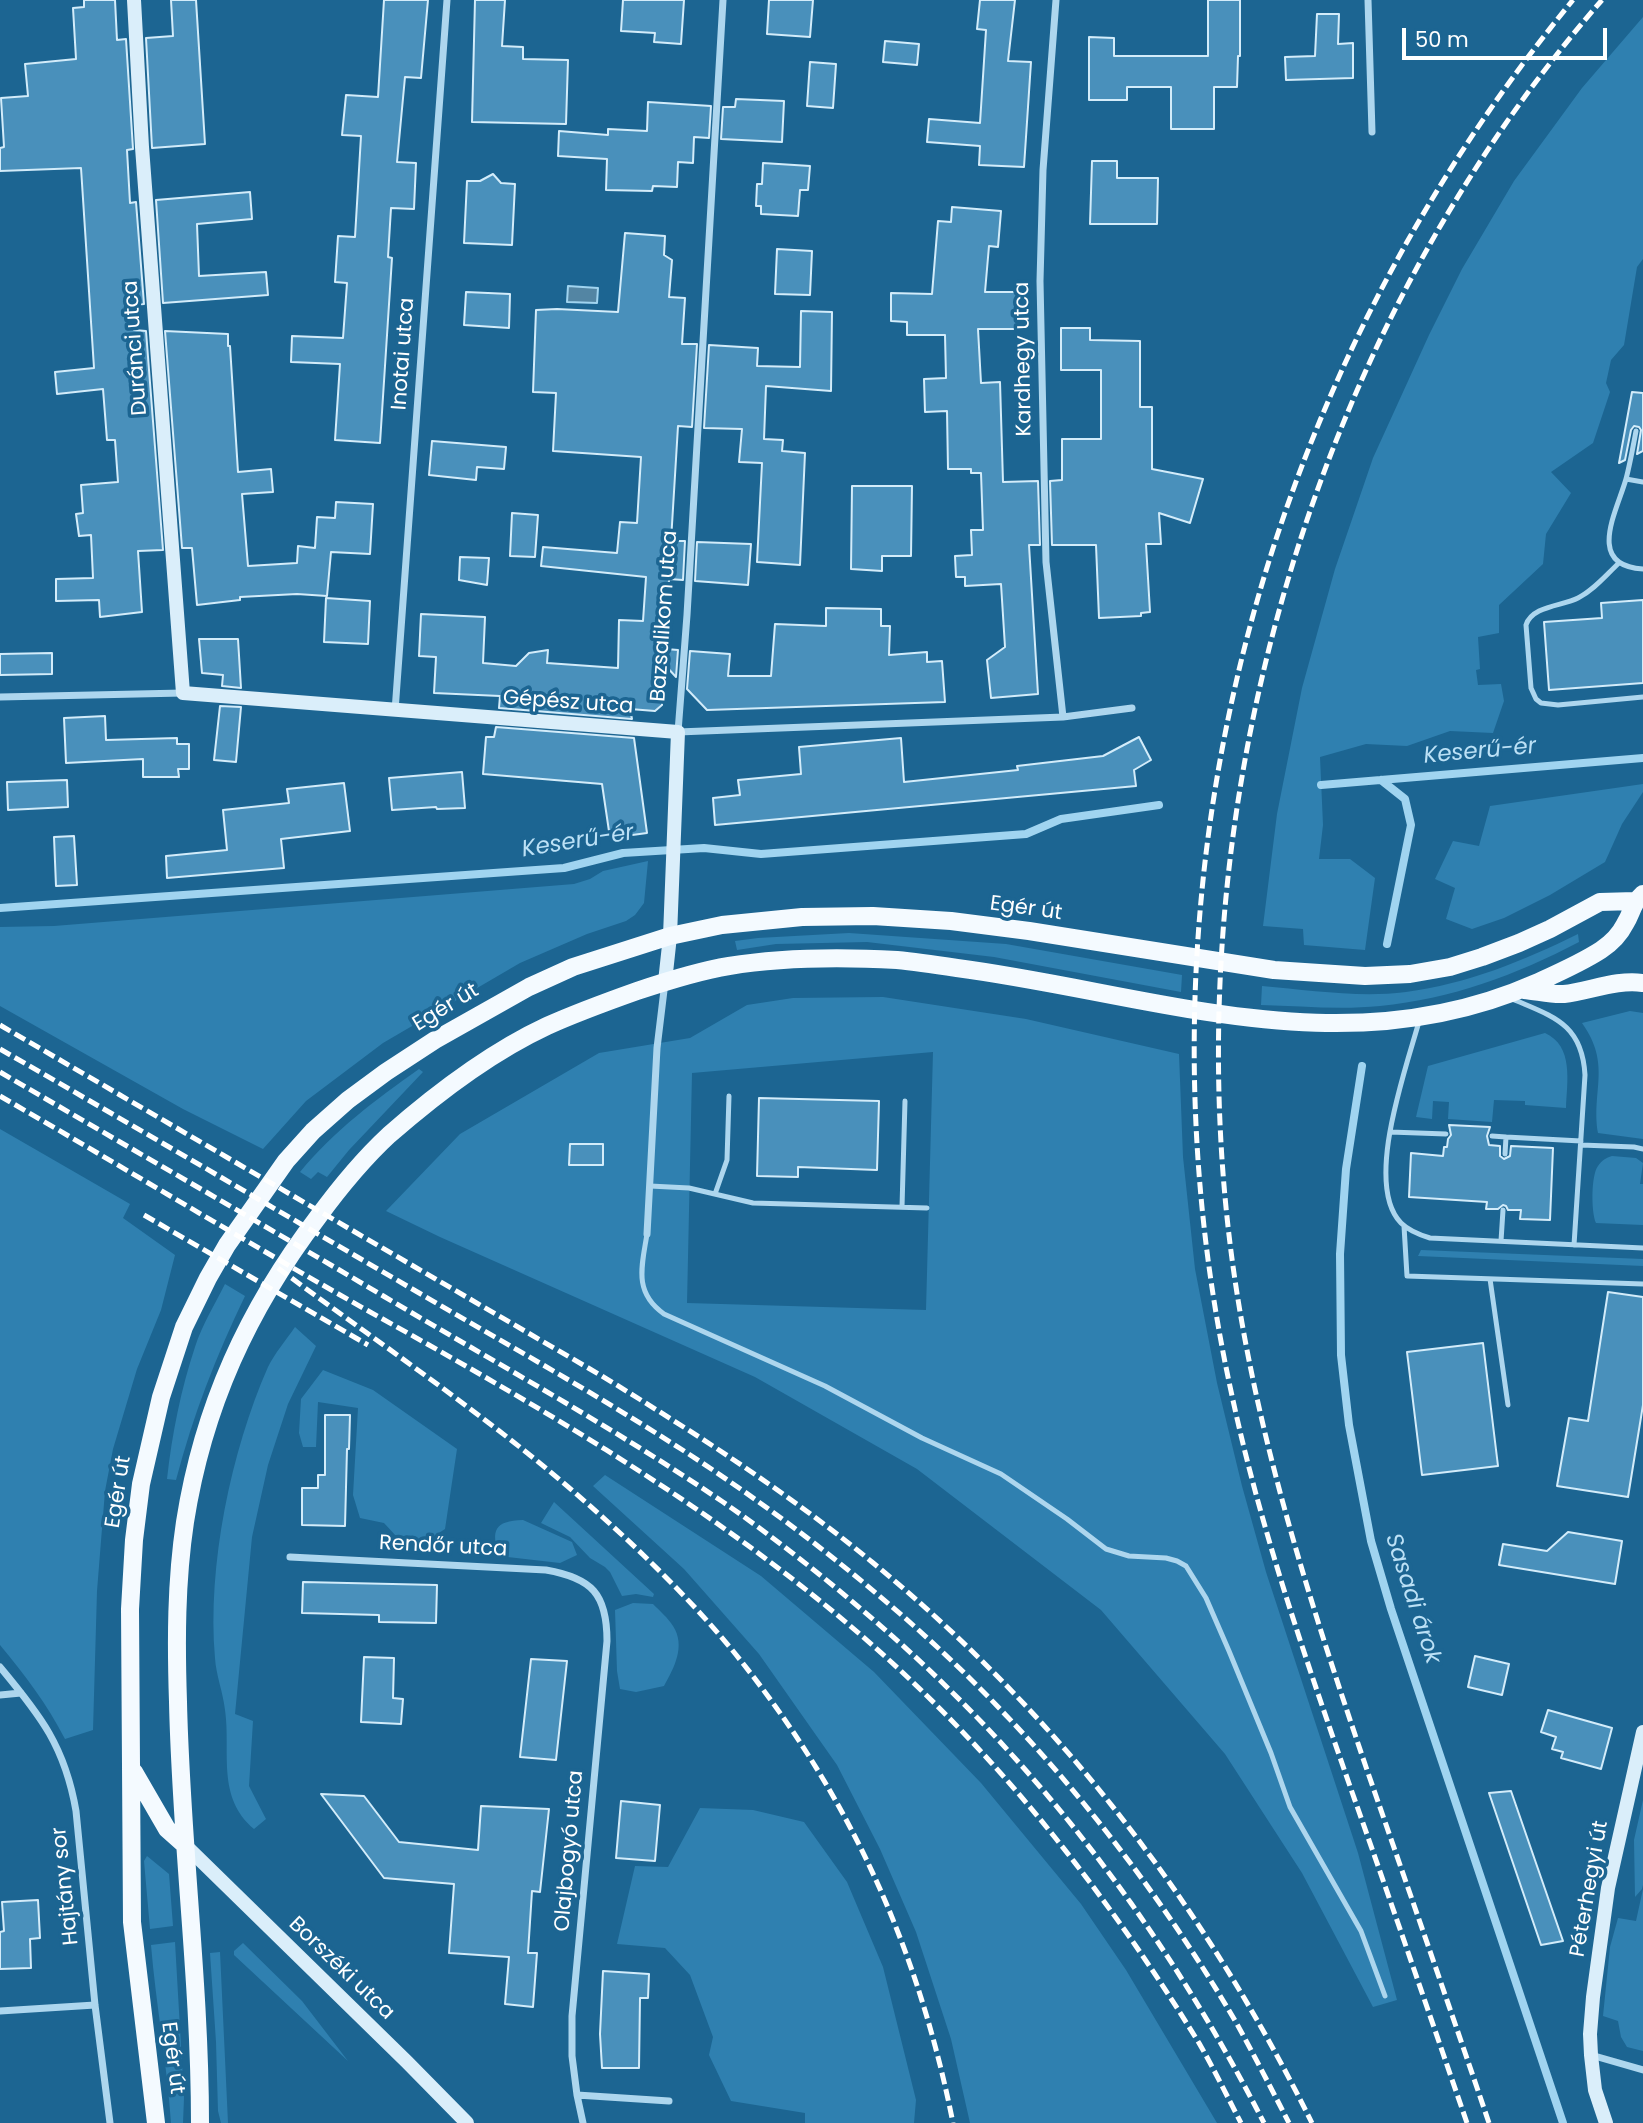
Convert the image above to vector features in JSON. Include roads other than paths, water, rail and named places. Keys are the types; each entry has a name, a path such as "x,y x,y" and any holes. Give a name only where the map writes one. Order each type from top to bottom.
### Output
{"main road":[{"name":"Egér út","path":"156,2123 132,1922 130,1609 141,1484 161,1397 184,1327 227,1245 286,1161 313,1131 348,1100 435,1040 528,987 573,967 670,936 739,923 802,917 873,916 951,921 1274,970 1365,976 1428,971 1460,964 1550,929 1600,902 1640,900"},
{"name":"Egér út","path":"200,2123 199,2059 179,1770 176,1624 186,1521 198,1461 213,1406 232,1359 258,1308 300,1240 343,1183 374,1149 419,1108 471,1069 544,1027 597,1005 665,982 728,966 823,958 900,961 1013,976 1175,1008 1264,1021 1370,1023 1468,1008 1513,993 1560,972 1604,948 1624,928 1640,900"},
{"path":"1513,993 1561,994 1622,983 1643,983"},
{"path":"132,1769 167,1829 185,1845"}],"street":[{"name":"Duránci utca","path":"134,0 143,161 183,693"},
{"name":"Inotai utca","path":"395,711 447,0"},
{"name":"Bazsalikom utca","path":"647,1234 657,1048 670,936 678,732 723,0"},
{"name":"Kardhegy utca","path":"1056,0 1043,170 1040,281 1046,562 1063,717"},
{"path":"1368,0 1372,132"},
{"name":"Gépész utca","path":"0,696 183,693 678,732 1063,717 1132,708"},
{"name":"Rendőr utca","path":"290,1557 546,1570 577,1577 590,1585"},
{"name":"Olajbogyó utca","path":"583,2123 572,2056 572,2016 607,1641 603,1605 596,1590 590,1585"},
{"name":"Hajtány sor","path":"0,1667 55,1741 72,1788 110,2123"},
{"path":"0,1695 21,1693"},
{"name":"Péterhegyi út","path":"1606,2123 1595,2090 1591,2056 1593,1997 1608,1888 1643,1732"},
{"name":"Borszéki utca","path":"185,1845 467,2123"},
{"path":"0,2011 95,2005"},
{"path":"1591,2056 1643,2070"},
{"path":"577,2095 669,2101"}],"lane":[{"path":"1636,432 1626,479 1608,534 1611,551 1619,562 1643,569"},
{"path":"1626,479 1643,482"},
{"path":"1619,562 1586,594 1568,603 1538,611 1528,618 1526,625 1531,688 1536,699 1548,704 1643,697"},
{"path":"1513,993 1561,1021 1571,1031 1580,1048 1586,1075 1574,1245"},
{"path":"1420,1017 1390,1132 1386,1164 1391,1208 1404,1226 1430,1238 1643,1248"},
{"path":"715,1194 727,1160 729,1096"},
{"path":"902,1207 905,1101"},
{"path":"1390,1132 1446,1134"},
{"path":"1492,1136 1643,1149"},
{"path":"1505,1154 1506,1137"},
{"path":"650,1186 689,1188 753,1203 927,1208"},
{"path":"1501,1241 1503,1210"},
{"path":"1404,1226 1407,1276 1643,1284"},
{"path":"647,1234 641,1268 643,1288 648,1299 664,1314 825,1386 922,1438 1001,1474 1106,1549 1129,1556 1166,1558 1186,1566 1206,1598 1229,1651 1290,1807 1361,1931 1385,1996"},
{"path":"1490,1279 1508,1405"}],"waterway":[{"name":"Keserű-ér","path":"1321,785 1643,758"},
{"name":"Sasadi árok","path":"1381,780 1405,799 1411,825 1387,944"},
{"name":"Keserű-ér","path":"0,908 564,868 623,853 704,848 761,854 1026,834 1061,819 1159,805"},
{"name":"Sasadi árok","path":"1362,1066 1346,1169 1340,1254 1341,1355 1349,1425 1371,1541 1391,1609 1563,2123"}],"railway":[{"path":"1467,2123 1301,1643 1243,1442 1231,1391 1202,1206 1194,1021 1208,837 1242,657 1296,481 1370,312 1462,151 1573,0"},
{"path":"1489,2123 1330,1660 1266,1437 1242,1323 1221,1149 1220,972 1239,795 1276,621 1332,452 1405,291 1495,139 1602,0"},
{"path":"0,1025 602,1376 740,1464 807,1511 872,1562 940,1621 1005,1684 1122,1818 1175,1890 1224,1965 1270,2043 1312,2123"},
{"path":"0,1049 621,1411 742,1490 858,1578 961,1669 1006,1715 1091,1812 1131,1863 1204,1970 1237,2024 1289,2123"},
{"path":"0,1072 640,1448 746,1518 836,1588 955,1695 1008,1750 1057,1807 1104,1866 1190,1991 1264,2123"},
{"path":"0,1096 569,1427 702,1513 829,1608 934,1703 977,1747 1058,1841 1166,1991 1199,2043 1241,2123"},
{"path":"144,1215 368,1345"},
{"path":"278,1268 473,1411 563,1483 673,1584 745,1666 784,1718 818,1771 877,1882 901,1939 921,1999 939,2060 953,2123"}]}
